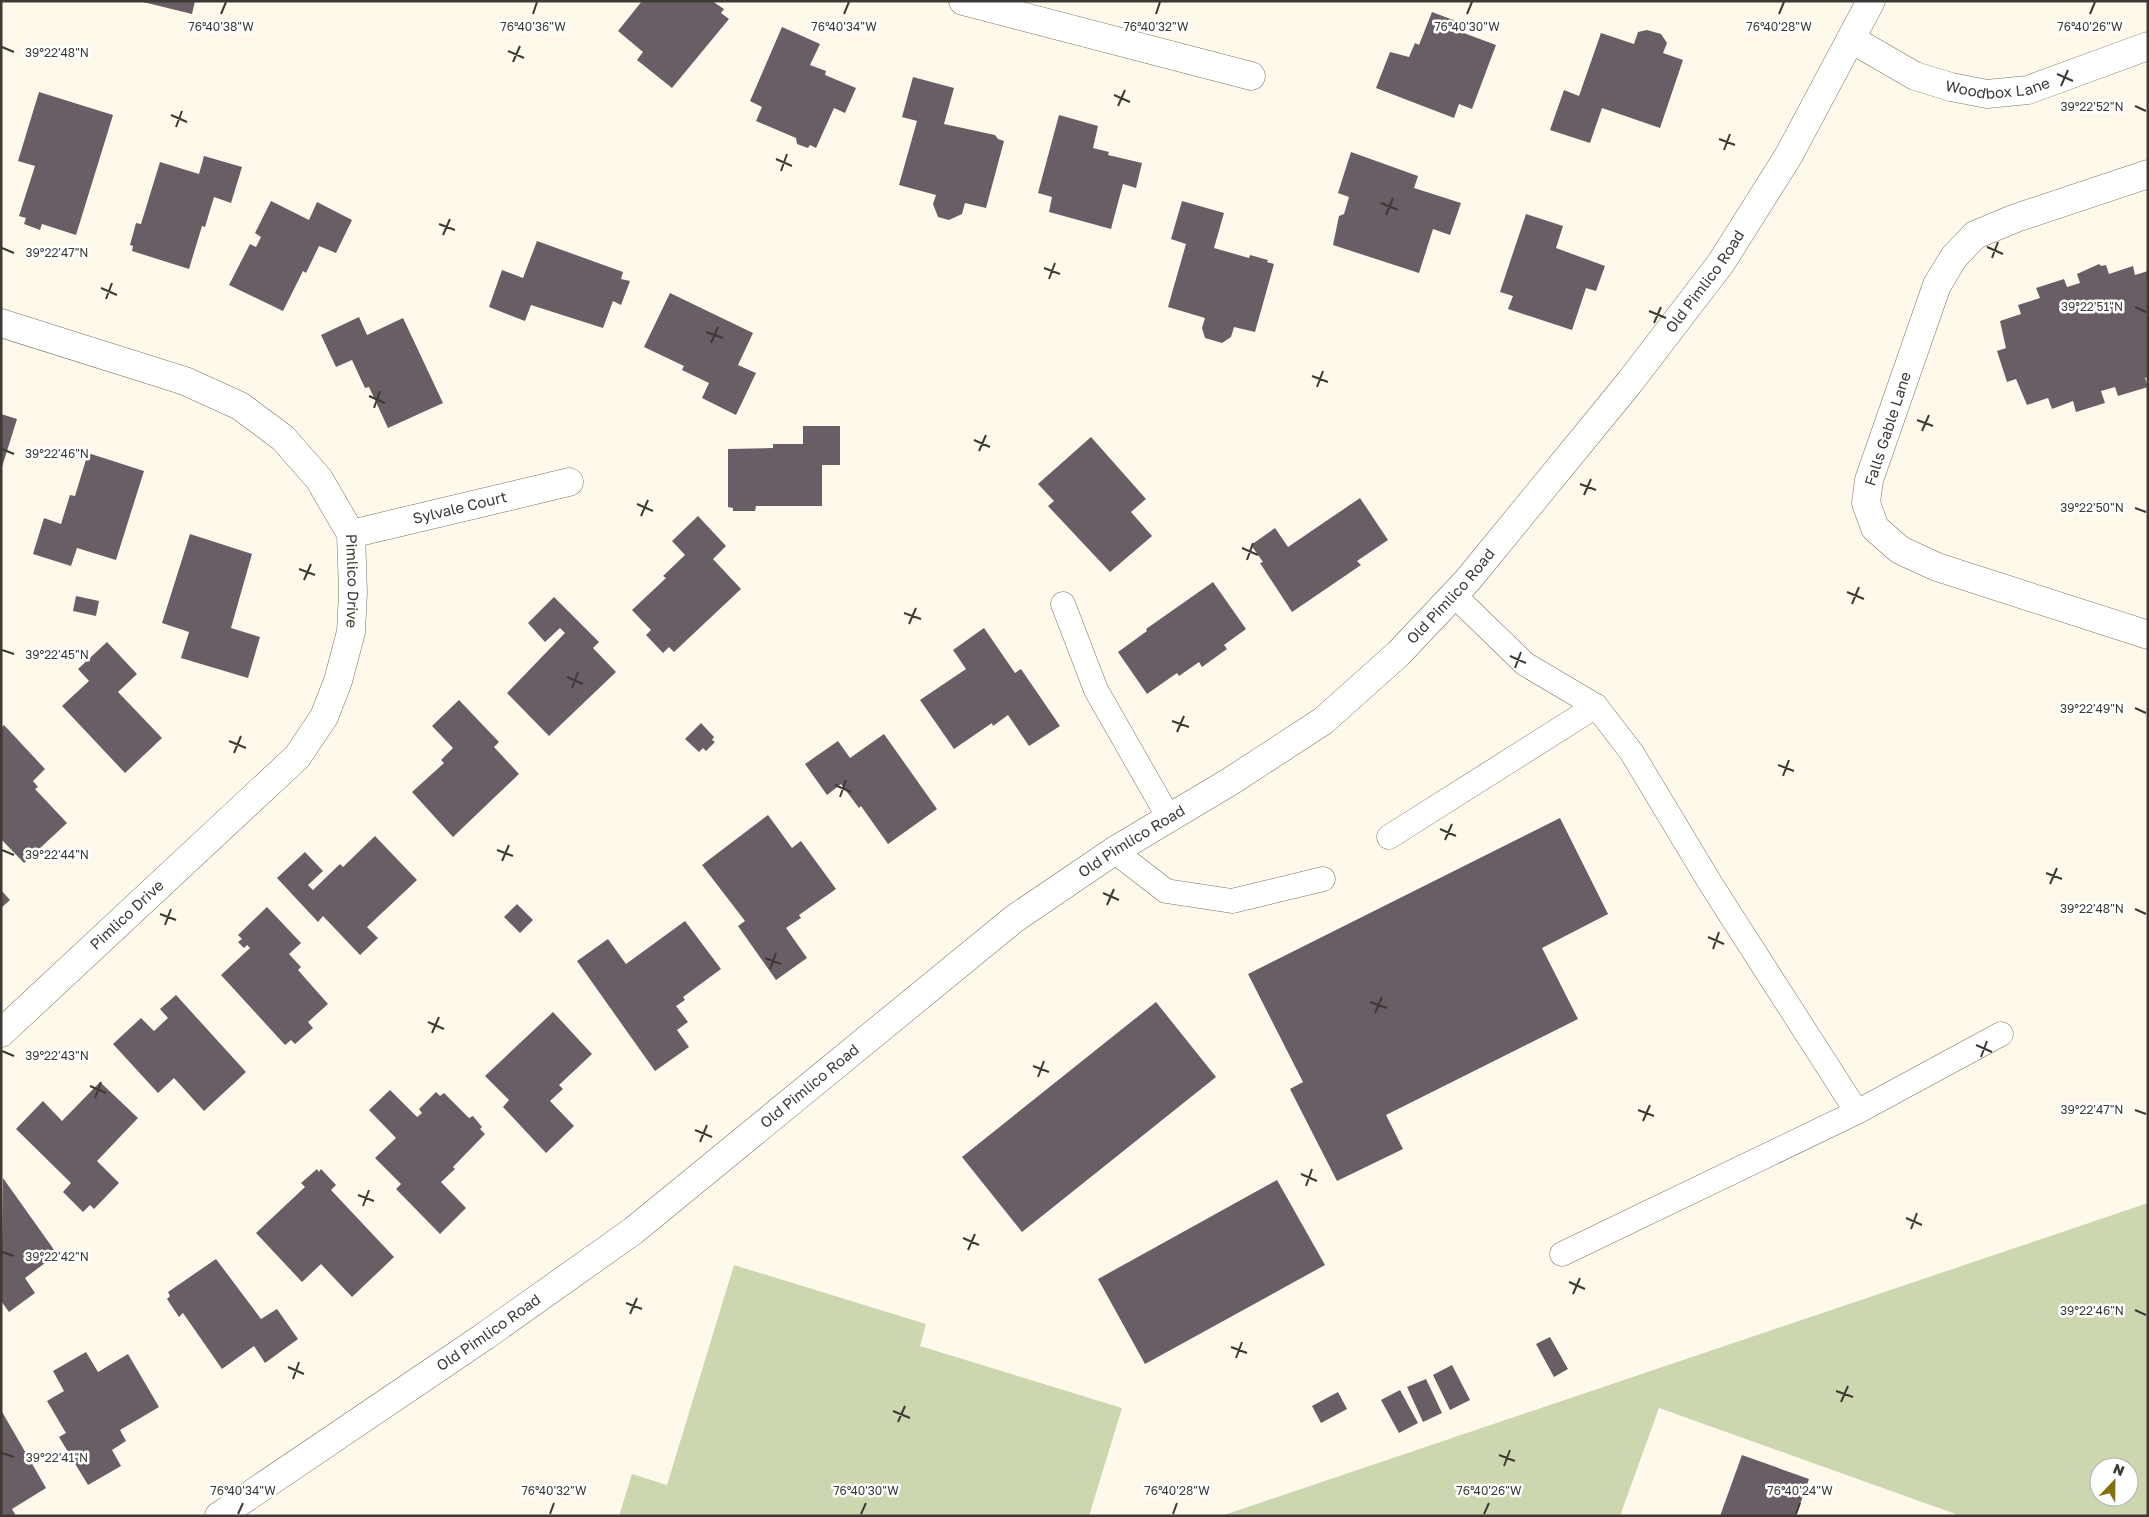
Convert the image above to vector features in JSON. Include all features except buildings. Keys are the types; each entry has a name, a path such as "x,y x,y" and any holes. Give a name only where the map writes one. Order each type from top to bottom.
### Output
{"street":[{"path":"963,1 1251,76"},
{"name":"Old Pimlico Road","path":"219,1516 485,1336 633,1231 1014,919 1114,851 1231,782 1323,721 1398,654 1454,595 1629,383 1721,263 1789,155 1871,1"},
{"name":"Woodbox Lane","path":"1851,39 1915,76 1951,88 1987,94 2028,90 2148,46"},
{"name":"Falls Gable Lane","path":"2148,174 2016,218 1975,235 1954,257 1937,285 1868,480 1866,503 1875,528 1900,550 1937,567 2148,635"},
{"name":"Pimlico Drive","path":"1,323 185,381 240,406 283,438 319,479 351,534 353,592 351,632 338,681 324,717 297,757 1,1033"},
{"name":"Sylvale Court","path":"351,534 569,482"}],"lane":[{"path":"1454,595 1525,664 1596,706 1632,754 1712,886 1857,1112"},
{"path":"1062,604 1096,690 1169,818"},
{"path":"1389,837 1596,706"},
{"path":"1114,851 1166,891 1232,901 1323,879"},
{"path":"1562,1254 1857,1112 2002,1034"}],"green space":[{"path":"2148,1203 2148,1516 1961,1516 1659,1408 1620,1516 1221,1516"},
{"path":"734,1265 926,1324 920,1346 1122,1408 1089,1516 619,1516 632,1474 667,1485"}]}
